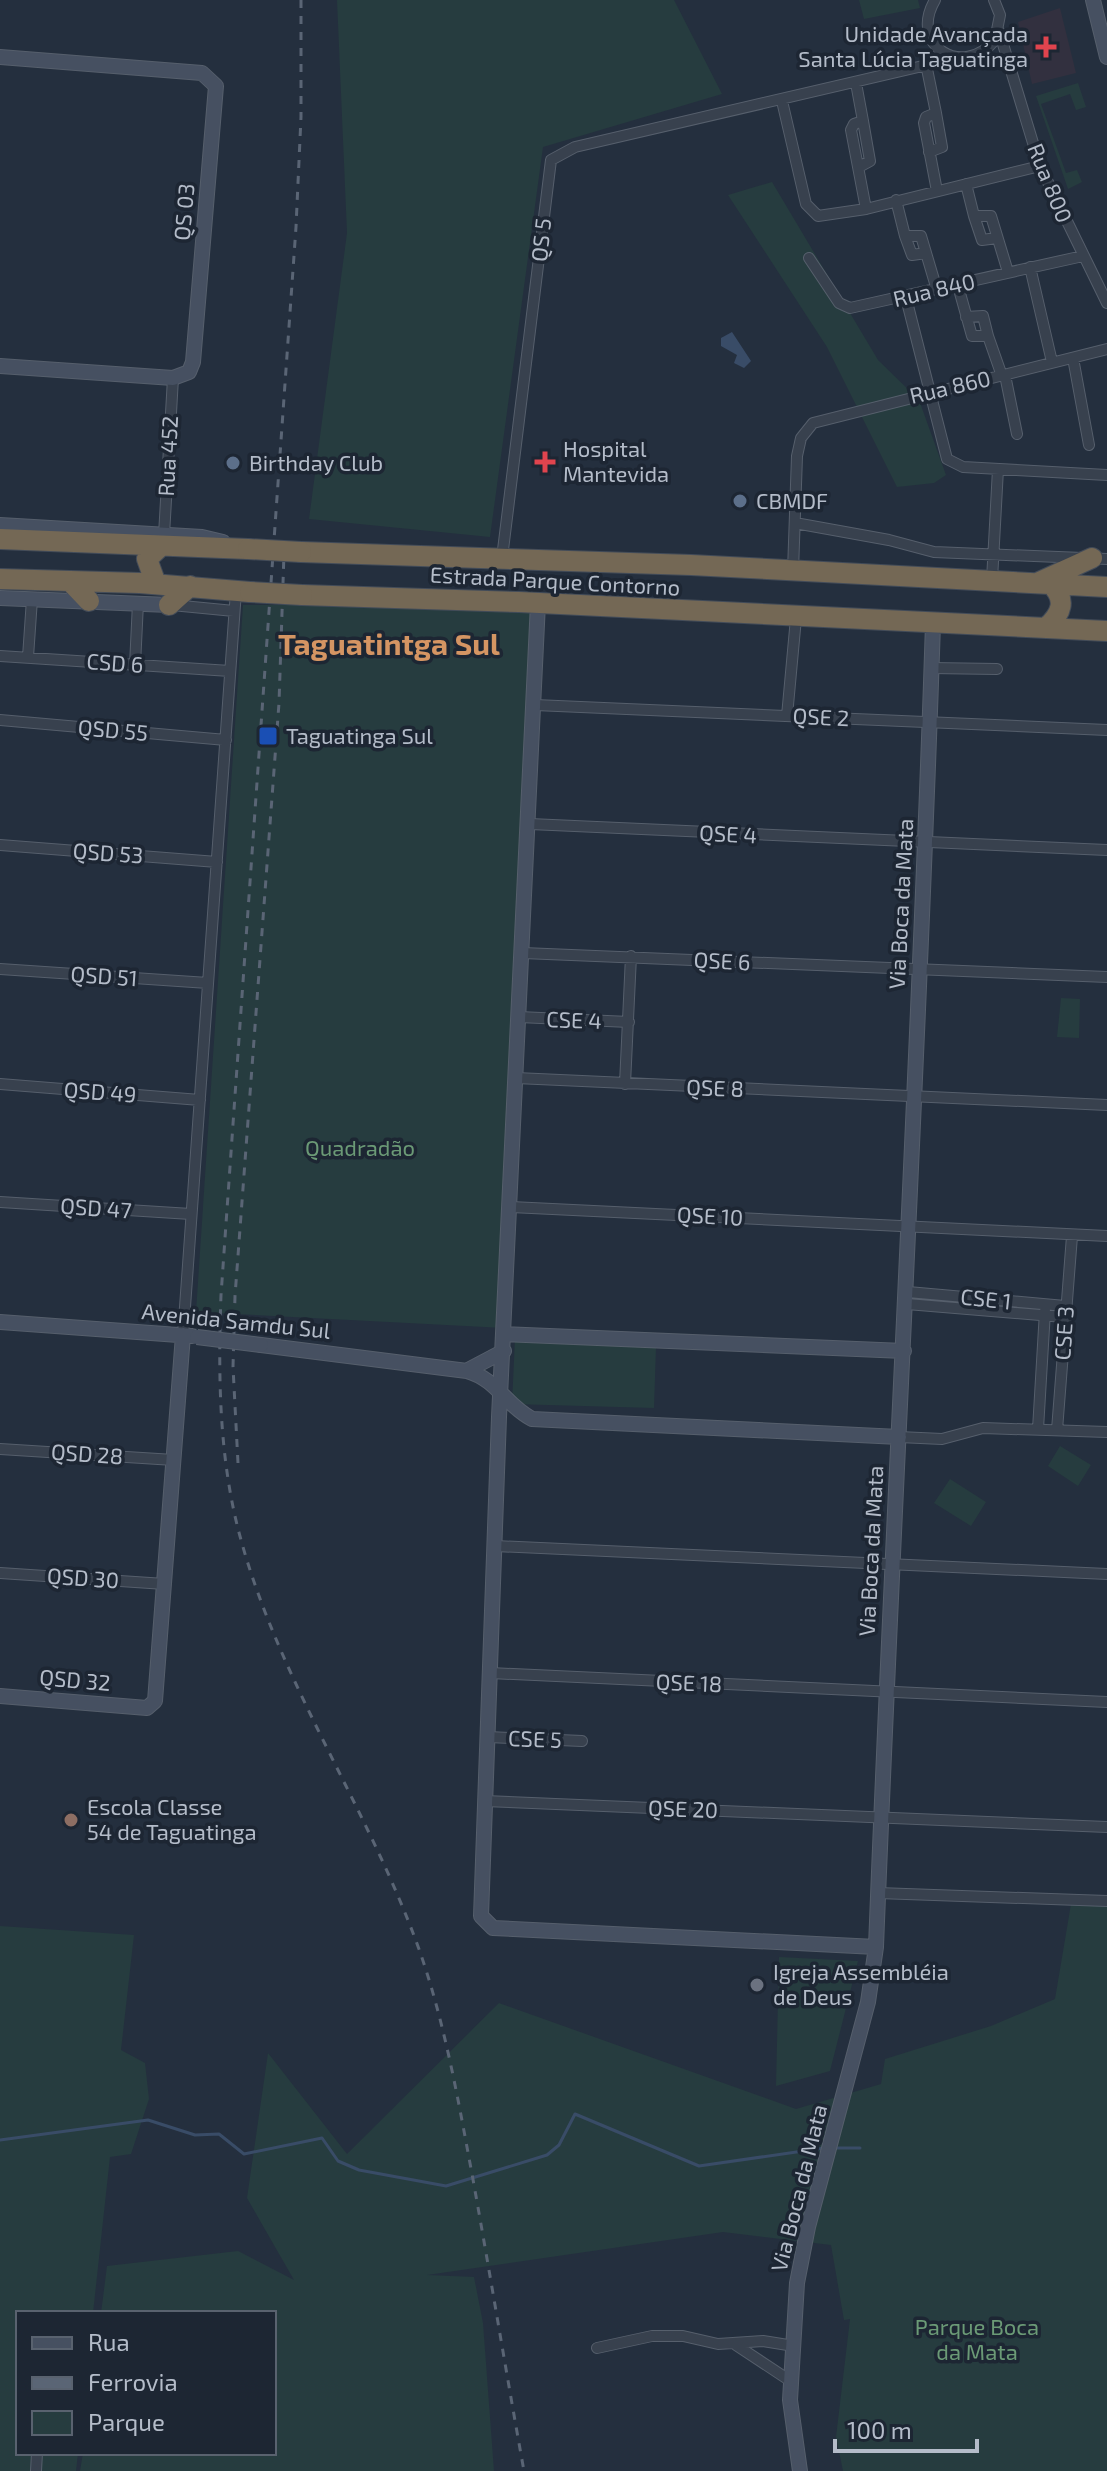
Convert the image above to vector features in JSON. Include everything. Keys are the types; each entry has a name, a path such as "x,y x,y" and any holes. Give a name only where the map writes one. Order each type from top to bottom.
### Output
{"highway":[{"name":"Estrada Parque Contorno","path":"0,539 45,534 128,545 162,541 246,550 502,558 1099,587"},
{"path":"156,584 149,574 147,559 162,541"},
{"path":"123,582 135,564 135,557 128,545"},
{"path":"1044,583 1099,558"},
{"name":"Estrada Parque Contorno","path":"0,579 190,586 240,598 302,595 538,603 1107,631"},
{"path":"0,596 22,580"},
{"path":"70,581 89,601"},
{"path":"1044,583 1061,594 1062,601 1057,618 1046,628"},
{"path":"169,605 190,586"},
{"path":"1084,630 1076,618 1075,601 1099,587"}],"street":[{"path":"924,0 926,26 936,47 957,58"},
{"path":"927,14 935,0"},
{"name":"Rua 800","path":"994,0 1000,15 999,31 1040,166 1107,303"},
{"path":"1093,0 1107,57"},
{"path":"999,31 989,48 1007,58"},
{"path":"936,47 928,63 942,147 929,152 937,191"},
{"name":"QS 5","path":"502,558 551,160 575,147 782,101 928,63 974,57 989,48"},
{"name":"QS 03","path":"0,57 202,73 214,80 216,86 193,362 185,377 173,378"},
{"path":"856,83 870,161 859,167 866,209"},
{"path":"782,101 808,210 824,218 1040,166"},
{"path":"966,184 982,240 997,238 1008,272"},
{"path":"896,200 912,255 926,253 937,290"},
{"name":"Rua 840","path":"809,258 844,307 906,298 1083,256"},
{"path":"1030,267 1052,362"},
{"path":"958,286 972,336 988,336"},
{"path":"906,298 947,459 963,467 1107,475"},
{"path":"966,317 983,316 1003,375 1017,434"},
{"name":"Rua 860","path":"795,523 797,456 801,438 820,419 1107,349"},
{"path":"1073,358 1089,445"},
{"path":"0,366 173,378"},
{"name":"Rua 452","path":"162,541 173,378"},
{"path":"992,580 998,469"},
{"path":"793,571 795,523 889,540 934,552 1099,558"},
{"path":"0,525 45,534 162,541"},
{"path":"0,596 169,605 240,598 230,671 191,1214 190,1336 174,1460 165,1584"},
{"path":"28,657 32,599"},
{"path":"135,665 138,603"},
{"path":"538,603 530,824 500,1394 491,1673 479,1903 483,1921 493,1928 876,1947"},
{"path":"787,716 796,618"},
{"name":"Via Boca da Mata","path":"800,2471 790,2400 797,2283 808,2227 868,2002 876,1947 891,1564 907,1298 933,623"},
{"name":"CSD 6","path":"0,656 230,671"},
{"path":"931,668 997,669"},
{"name":"QSE 2","path":"535,705 1107,730"},
{"name":"QSD 55","path":"0,720 226,740"},
{"name":"QSE 4","path":"530,824 1107,850"},
{"name":"QSD 53","path":"0,845 217,862"},
{"name":"QSE 6","path":"523,953 1107,977"},
{"path":"625,1084 631,956"},
{"name":"QSD 51","path":"0,969 208,983"},
{"name":"CSE 4","path":"519,1017 629,1022"},
{"name":"QSE 8","path":"516,1078 1107,1105"},
{"name":"QSD 49","path":"0,1084 200,1100"},
{"name":"QSD 47","path":"0,1202 191,1214"},
{"name":"QSE 10","path":"511,1207 1107,1236"},
{"name":"CSE 3","path":"1057,1430 1072,1236"},
{"name":"CSE 1","path":"907,1298 1064,1312"},
{"name":"CSE 3","path":"1038,1429 1045,1310"},
{"name":"Avenida Samdu Sul","path":"0,1322 190,1336 467,1371 489,1379 510,1405 532,1419"},
{"path":"504,1334 904,1351"},
{"path":"467,1371 504,1351"},
{"path":"499,1441 511,1423 532,1419 942,1439 983,1428 1104,1434"},
{"name":"QSD 28","path":"0,1449 174,1460"},
{"path":"496,1546 1107,1574"},
{"name":"QSD 30","path":"0,1573 165,1584"},
{"name":"QSD 32","path":"0,1696 147,1708 158,1696 165,1584"},
{"name":"QSE 18","path":"491,1673 1107,1702"},
{"name":"CSE 5","path":"488,1737 582,1741"},
{"name":"QSE 20","path":"484,1801 1107,1827"},
{"path":"878,1893 1107,1901"},
{"path":"597,2348 652,2336 683,2336 736,2345 763,2341 794,2346"},
{"path":"736,2345 792,2382"}],"shaded area":[{"name":"Unidade Avançada Santa Lúcia Taguatinga","path":"1060,8 1076,73 1032,84 1018,22"}],"green space":[{"path":"337,0 674,0 722,94 543,147 490,537 309,519 347,233"},
{"path":"859,0 918,0 920,8 864,19"},
{"path":"1078,83 1086,107 1076,110 1070,94 1041,104 1066,173 1077,170 1082,182 1068,189 1036,96"},
{"path":"772,182 878,360 919,400 946,475 934,483 897,487 827,347 728,195"},
{"name":"Quadradão","path":"538,603 504,1328 196,1312 243,605"},
{"path":"1061,998 1080,999 1079,1038 1057,1037"},
{"path":"515,1338 656,1347 654,1408 512,1404"},
{"path":"1060,1446 1091,1465 1078,1486 1048,1466"},
{"path":"950,1479 986,1502 971,1526 934,1503"},
{"name":"Parque Boca da Mata","path":"1072,1898 1107,1900 1107,2471 843,2471 836,2437 850,2319 844,2320 831,2245 723,2232 427,2275 474,2277 483,2323 494,2471 80,2471 83,2455 276,2455 276,2311 101,2311 107,2266 238,2251 294,2280 247,2198 268,2053 347,2154 499,2003 796,2109 881,2084 885,2059 991,2026 1055,1999"},
{"path":"0,1926 134,1935 121,2050 145,2063 149,2099 131,2154 110,2157 93,2311 16,2311 16,2455 78,2455 76,2471 0,2471"},
{"path":"779,1957 858,1961 830,2071 776,2086"}],"water":[{"path":"732,332 751,361 744,368 734,363 737,355 721,346 721,338"}],"waterway":[{"path":"0,2140 148,2120 195,2135 219,2134 244,2154 322,2138 338,2161 359,2170 446,2186 547,2155 559,2145 575,2114 699,2166 824,2148"},
{"path":"836,2148 860,2148"}],"railway":[{"path":"301,0 301,117 296,227 221,1295 220,1388 224,1449 241,1540 258,1594 302,1697 400,1900 429,1979 444,2034 479,2211 524,2471"},
{"path":"238,1463 233,1367 235,1296 279,703 284,553"}],"place":[{"name":"Unidade Avançada Santa Lúcia Taguatinga","path":"1046,47"},
{"name":"Hospital Mantevida","path":"545,462"},
{"name":"Birthday Club","path":"233,463"},
{"name":"CBMDF","path":"740,501"},
{"name":"Taguatinga Sul","path":"268,736"},
{"name":"Escola Classe 54 de Taguatinga","path":"71,1820"},
{"name":"Igreja Assembléia de Deus","path":"757,1985"}],"district":[{"name":"Taguatintga Sul","path":"389,645"}]}
